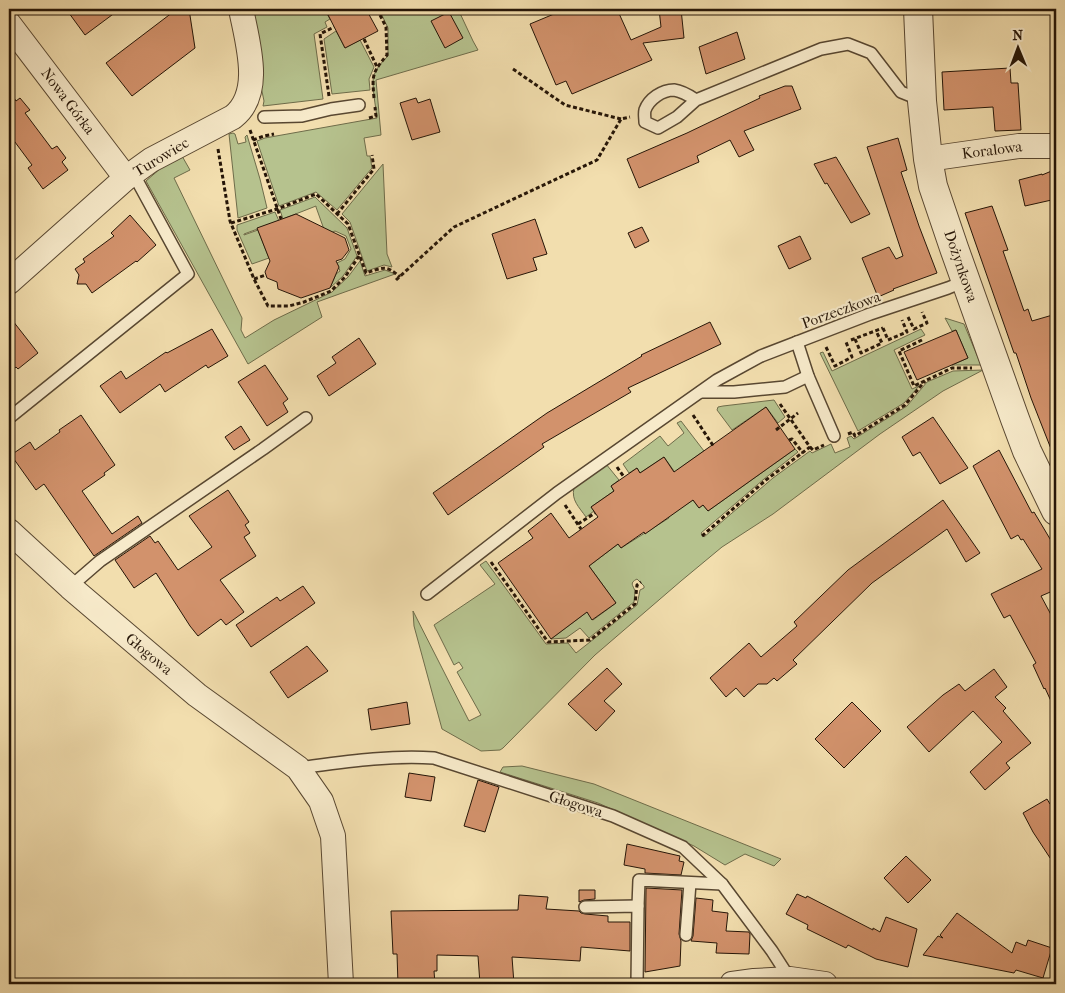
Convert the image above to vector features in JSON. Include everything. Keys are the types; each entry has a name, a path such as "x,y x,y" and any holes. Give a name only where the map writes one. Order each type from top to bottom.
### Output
{"street":[{"name":"Turowiec","path":"9,282 130,175 151,160 240,112 248,94 251,80 251,65 241,9"},
{"name":"Dożynkowa","path":"918,9 922,101 933,186 965,281 1027,451 1056,511"},
{"name":"Nowa Górka","path":"9,24 130,175"},
{"name":"Koralowa","path":"928,159 1019,146 1056,146"},
{"name":"Głogowa","path":"9,531 70,587 198,695 298,768 321,801 333,836 341,984"},
{"path":"732,984 790,979 825,984"}],"lane":[{"path":"696,100 689,95 674,90 660,94 648,102 645,122 658,128 677,118 696,100 821,49 848,44 871,53 901,92 922,101"},
{"path":"264,117 302,116 330,109 359,105"},
{"path":"9,418 188,274 130,175"},
{"name":"Porzeczkowa","path":"427,594 557,493 729,373 761,356 870,314 965,281"},
{"path":"797,342 808,376 834,436"},
{"path":"701,392 734,392 785,387 808,376"},
{"path":"70,587 100,561 306,418"},
{"name":"Głogowa","path":"298,768 387,757 414,756 434,758 613,816 683,847 722,884 772,951 790,979"},
{"path":"637,984 639,880 722,884"},
{"path":"686,935 690,883"},
{"path":"585,907 638,906"}],"path":[{"path":"330,109 320,34 334,27"},
{"path":"364,39 377,67"},
{"path":"513,69 565,105 621,120 645,112"},
{"path":"231,223 277,209 316,194 348,224 366,273 384,268 392,270 398,278 454,226 597,160 621,120"},
{"path":"216,126 216,137 231,223 254,279 268,306 289,306 331,291 345,277 360,256"},
{"path":"251,134 281,220"},
{"path":"337,214 374,169 372,155"},
{"path":"254,279 266,274"},
{"path":"908,317 914,329 927,323 920,312 928,309"},
{"path":"883,328 888,340 907,332 902,320"},
{"path":"855,339 861,353 882,343 876,331"},
{"path":"865,335 871,333"},
{"path":"922,340 899,351 914,386 952,368 980,368"},
{"path":"826,347 835,366 852,357 846,342"},
{"path":"802,357 835,345"},
{"path":"868,429 905,405 925,381"},
{"path":"702,536 766,480 810,447 775,397"},
{"path":"690,411 714,447"},
{"path":"776,430 798,413"},
{"path":"790,440 792,439 803,453"},
{"path":"557,493 581,529"},
{"path":"578,524 595,513"},
{"path":"488,558 548,642 590,640 635,604 637,585 641,582"}],"green space":[{"path":"248,9 324,9 330,19 325,22 327,27 314,34 323,99 263,106 264,101"},
{"path":"380,9 458,9 478,50 376,80 381,135 364,138 367,156 370,156 372,168 337,210 316,192 279,206 257,141 377,118 373,79 377,69 388,56 388,28"},
{"path":"336,31 345,48 360,40 374,67 369,79 370,90 332,94 324,39"},
{"path":"233,133 238,144 246,142 245,137 247,135 267,208 238,218 229,134"},
{"path":"176,155 182,156 190,170 174,178 242,318 241,330 245,338 274,320 332,292 348,277 360,261 365,276 385,270 395,274 317,302 322,317 248,364 146,181"},
{"path":"383,164 387,254 392,267 384,265 367,271 350,222 342,214"},
{"path":"315,197 347,228 357,256 343,276 330,288 336,274 340,271 337,263 345,259 351,249 346,236 335,231 326,235 316,206 283,219 280,210"},
{"path":"275,212 279,221 244,234 258,230 269,258 252,264 237,230 237,225"},
{"path":"945,318 964,324 981,365 952,365 968,358 956,330 952,331"},
{"path":"921,329 925,335 894,350 912,389 919,386 904,403 858,431 820,353 823,352 832,371"},
{"path":"983,370 943,391 880,434 773,514 722,547 595,655 500,750 481,751 442,729 414,626 413,611 469,721 481,715 457,672 463,668 459,662 454,665 434,625 495,584 480,565 486,561 546,644 568,643 576,653 637,605 640,590 644,588 637,579 633,582 635,591 634,602 589,638 580,628 566,638 551,639 587,612 593,620 616,603 589,566 618,544 621,548 669,518 668,516 693,500 699,508 703,505 708,511 795,449 798,452 701,533 704,537 773,478 810,451 812,453 831,444 835,453 850,447 847,438 851,436 854,439 907,406 927,382 953,371"},
{"path":"774,400 785,417 778,423 766,407 732,430 717,410 718,407 723,406"},
{"path":"681,421 704,451 683,466 679,478 664,457 640,473 637,468 629,473 623,464 660,436 668,446 684,433 677,423"},
{"path":"606,464 619,480 611,486 614,491 591,507 594,511 586,517 575,500 574,488"},
{"path":"522,766 594,784 781,859 774,866 745,854 725,865 694,846 598,803 500,772 503,767"}],"building":[{"path":"66,9 120,9 85,35"},
{"path":"177,9 189,9 195,48 132,96 106,63"},
{"path":"325,9 366,9 378,31 345,48"},
{"path":"566,9 617,9 631,40 661,27 659,9 681,9 684,38 643,43 652,60 572,94 566,81 556,85 530,24"},
{"path":"449,12 463,38 445,48 431,21"},
{"path":"737,32 745,59 706,74 699,47"},
{"path":"1010,68 1011,83 1018,83 1021,130 995,131 993,107 944,110 942,72"},
{"path":"785,86 792,86 801,109 744,131 754,150 739,157 730,140 697,156 699,162 639,188 627,159 687,133 760,98 759,96"},
{"path":"9,90 16,101 20,98 30,110 25,113 52,149 57,146 66,158 62,162 68,170 43,189 28,168 32,165 9,134"},
{"path":"416,98 418,103 430,99 440,132 412,140 400,103"},
{"path":"898,138 907,170 901,172 937,273 893,289 878,297 862,258 889,247 896,259 903,256 867,147"},
{"path":"836,157 870,214 851,223 814,164"},
{"path":"1054,170 1056,199 1025,206 1019,180 1042,175"},
{"path":"992,206 1008,250 1003,251 1024,311 1028,309 1032,321 1056,314 1055,459 1016,353 1014,353 965,213"},
{"path":"296,214 345,238 349,250 342,259 336,261 339,267 330,288 301,298 278,289 277,282 267,278 265,272 270,261 257,228"},
{"path":"130,215 156,245 137,262 92,293 86,284 77,284 79,275 75,269 85,262 83,259 114,236 111,233"},
{"path":"535,219 547,254 533,258 537,270 507,279 492,234"},
{"path":"642,227 649,241 635,248 628,233"},
{"path":"800,236 811,259 789,269 778,246"},
{"path":"9,316 38,353 18,369 16,367 9,373"},
{"path":"710,322 721,344 628,388 631,392 542,444 544,447 448,515 433,493 547,413 641,355"},
{"path":"212,329 228,356 208,368 206,365 165,392 160,384 120,413 100,386 121,371 126,379 166,352"},
{"path":"956,330 968,358 917,380 904,352"},
{"path":"359,338 376,364 329,396 317,376 336,363 332,357"},
{"path":"265,365 288,399 283,403 288,412 267,426 238,382"},
{"path":"766,407 795,449 708,511 703,505 699,508 693,500 645,534 644,532 621,548 618,544 589,566 616,603 592,620 587,612 551,639 498,563 533,538 528,531 551,513 569,538 598,517 591,507 614,491 611,486 637,468 640,473 664,457 674,472"},
{"path":"81,415 115,465 104,473 105,475 82,491 112,534 138,516 142,523 94,556 44,484 36,490 11,455 30,442 35,450"},
{"path":"933,417 968,468 940,484 920,452 913,456 902,437"},
{"path":"241,426 250,440 234,450 225,437"},
{"path":"999,450 1032,513 1034,512 1056,549 1056,593 1055,590 1041,596 1056,624 1056,712 1033,665 1036,663 1010,615 1004,618 991,594 1042,569 1023,539 1021,540 1018,535 1011,539 973,466"},
{"path":"228,490 249,522 245,525 250,533 244,537 256,556 220,580 244,612 226,625 221,619 198,636 156,573 134,588 115,560 150,536 155,543 158,541 178,570 212,547 189,516"},
{"path":"943,500 980,553 966,562 947,529 872,583 793,660 797,664 777,681 774,678 767,684 758,684 744,697 736,688 726,697 710,678 749,643 761,657 797,626 794,622 848,570"},
{"path":"303,586 315,603 251,647 236,625 277,597 280,601"},
{"path":"307,646 328,671 288,698 270,672"},
{"path":"607,668 622,684 604,701 615,711 596,731 568,704"},
{"path":"994,669 1007,687 995,697 1006,708 1003,711 1031,743 1006,763 1010,768 985,790 970,772 1002,742 973,711 929,752 907,727 943,695 959,684 965,691"},
{"path":"407,702 410,724 371,730 368,709"},
{"path":"852,702 881,731 844,768 815,739"},
{"path":"409,773 435,777 431,801 405,797"},
{"path":"478,780 499,787 485,832 464,826"},
{"path":"1047,799 1050,804 1056,801 1056,867 1023,813"},
{"path":"627,844 680,856 679,861 684,862 681,875 645,873 645,869 624,865"},
{"path":"906,856 931,880 908,903 884,878"},
{"path":"646,888 682,890 679,934 681,941 680,966 645,972"},
{"path":"579,890 595,890 595,899 579,902"},
{"path":"797,894 806,898 807,896 873,930 873,928 880,932 886,917 917,929 908,967 876,959 848,945 846,948 807,929 808,925 786,914"},
{"path":"519,895 548,897 546,909 579,911 585,914 608,916 608,922 630,922 630,951 581,947 580,961 512,957 514,984 480,984 478,956 437,955 437,971 434,971 435,984 398,984 397,954 393,954 391,911 518,910"},
{"path":"696,898 713,900 712,911 728,913 726,931 749,932 749,954 716,953 717,943 691,941"},
{"path":"957,913 1012,953 1016,942 1026,946 1028,940 1052,948 1043,978 1016,970 1014,973 923,955 938,936 943,938 940,935"}]}
